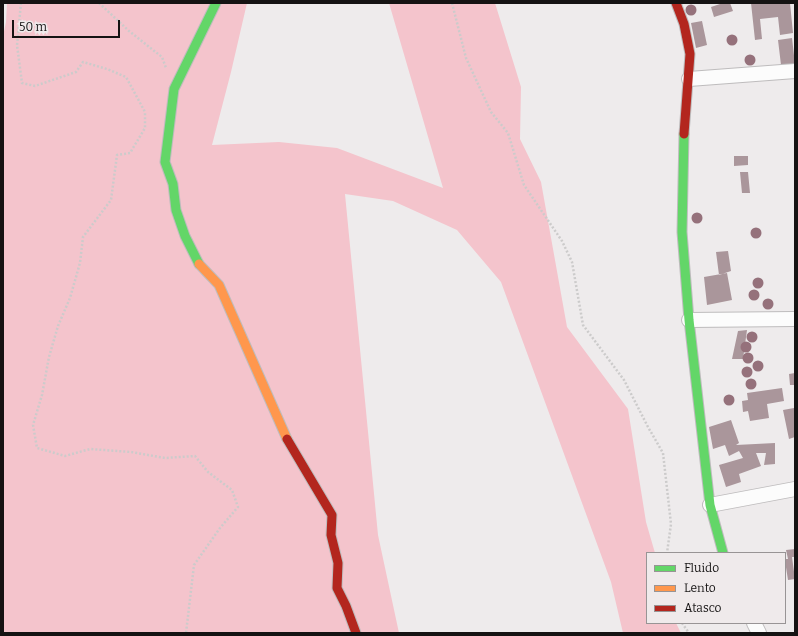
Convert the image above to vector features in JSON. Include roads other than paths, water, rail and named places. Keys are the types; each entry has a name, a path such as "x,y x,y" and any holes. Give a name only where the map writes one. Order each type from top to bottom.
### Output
{"street":[{"path":"216,3 174,89 165,162 173,184 176,210 185,236 198,263 219,285 286,435 332,515 331,535 338,563 337,588 346,606 356,633"},
{"path":"676,3 684,24 690,54 684,127 682,232 689,320 710,505 723,552"},
{"path":"689,79 795,71"},
{"path":"689,320 795,319"},
{"path":"710,505 795,489"},
{"path":"754,624 759,633"}]}
